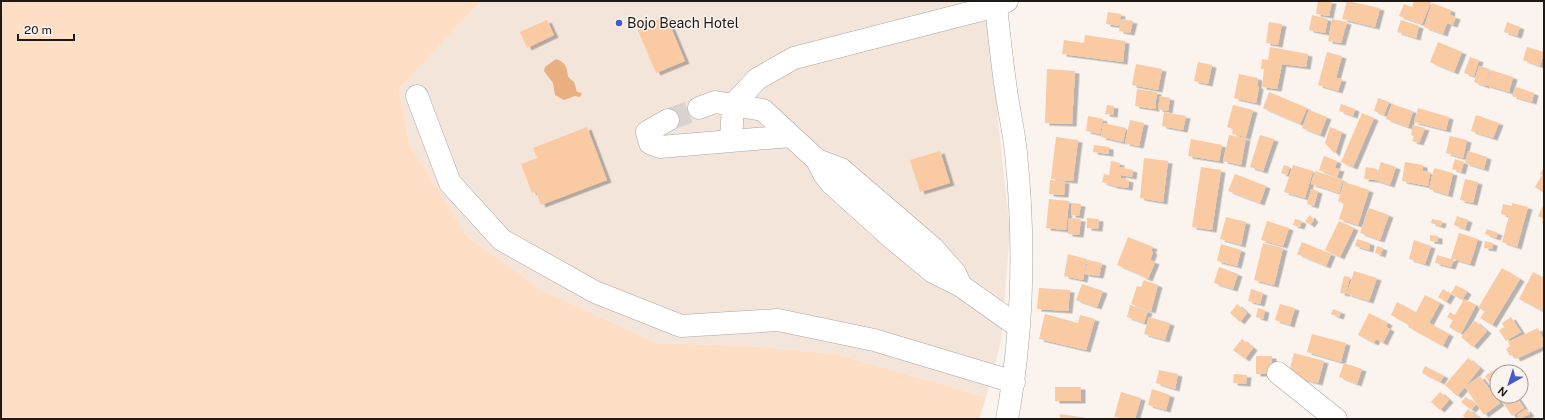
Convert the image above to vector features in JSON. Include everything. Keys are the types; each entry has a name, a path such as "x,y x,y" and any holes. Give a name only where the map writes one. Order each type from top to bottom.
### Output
{"street":[{"path":"731,140 733,105 757,79 794,58 1002,3 1006,90 1016,152 1021,227 1019,327 1014,382 1007,419"},
{"path":"417,96 450,183 502,240 595,292 681,326 778,320 874,340 1014,382"},
{"path":"699,108 715,102 763,110 817,160 824,174 831,183 893,239 933,272 961,286 1019,327"},
{"path":"668,120 647,132 650,143 660,147 791,136"},
{"path":"1278,373 1336,419"}],"shaded area":[{"path":"1,1 481,1 399,89 409,144 467,236 542,290 657,343 751,346 836,354 986,397 979,419 1,419"},
{"path":"481,1 985,1 1010,231 1001,342 986,397 836,354 751,346 657,343 542,290 467,236 409,144 399,89"},
{"path":"556,59 562,62 565,66 568,77 574,82 577,92 582,93 580,97 575,96 564,100 555,95 553,83 544,71 545,67"}],"building":[{"path":"1318,1 1332,1 1329,16 1316,14"},
{"path":"1347,1 1380,8 1375,27 1342,19"},
{"path":"1414,1 1431,2 1422,24 1399,16 1404,4 1412,7"},
{"path":"1432,3 1451,10 1450,15 1456,17 1453,25 1447,23 1443,34 1424,27"},
{"path":"1108,12 1121,14 1119,26 1106,24"},
{"path":"1312,15 1328,19 1325,33 1309,30"},
{"path":"666,16 685,61 656,73 637,28"},
{"path":"1121,19 1133,21 1130,33 1119,31"},
{"path":"1332,19 1347,22 1341,43 1328,41"},
{"path":"547,20 554,35 527,48 520,32"},
{"path":"1401,20 1419,26 1416,38 1397,32"},
{"path":"1269,22 1282,24 1278,45 1266,43"},
{"path":"1507,22 1520,27 1517,36 1504,32"},
{"path":"1085,35 1125,41 1123,62 1062,54 1064,40 1084,43"},
{"path":"1438,42 1462,52 1454,72 1430,62"},
{"path":"1270,47 1308,54 1306,67 1282,64 1277,89 1262,87 1264,69 1261,69 1262,59 1268,60"},
{"path":"1527,47 1544,52 1540,66 1523,60"},
{"path":"1327,52 1342,56 1336,78 1342,79 1338,91 1318,85"},
{"path":"1470,57 1479,60 1474,76 1464,73"},
{"path":"1198,62 1212,65 1208,84 1194,81"},
{"path":"1136,64 1162,69 1158,90 1132,85"},
{"path":"1479,66 1490,69 1485,86 1474,82"},
{"path":"1047,69 1075,71 1072,124 1045,123"},
{"path":"1491,70 1513,77 1509,92 1486,85"},
{"path":"1239,74 1258,78 1257,86 1259,87 1256,103 1234,98"},
{"path":"1516,87 1534,93 1532,102 1512,96"},
{"path":"1137,89 1157,92 1155,109 1135,106"},
{"path":"1269,92 1307,108 1300,124 1263,108"},
{"path":"1160,96 1170,98 1168,111 1158,109"},
{"path":"1378,98 1389,102 1384,115 1374,111"},
{"path":"1341,104 1355,109 1353,116 1339,111"},
{"path":"1392,104 1413,111 1408,127 1386,119"},
{"path":"1107,105 1114,106 1113,115 1105,114"},
{"path":"1233,105 1253,110 1246,137 1232,134 1233,129 1227,127"},
{"path":"1418,108 1449,117 1446,130 1414,122"},
{"path":"1309,110 1327,117 1320,135 1302,128"},
{"path":"1164,112 1186,116 1183,130 1162,126"},
{"path":"1362,113 1374,118 1353,167 1341,162"},
{"path":"1476,115 1499,123 1493,138 1471,131"},
{"path":"1088,116 1103,119 1100,134 1086,131"},
{"path":"1130,120 1144,123 1139,146 1125,143"},
{"path":"1103,123 1126,128 1123,142 1101,137"},
{"path":"1413,125 1425,128 1419,143 1412,141 1414,136 1411,135"},
{"path":"587,127 607,180 541,205 536,191 532,193 521,164 537,158 533,148"},
{"path":"1330,127 1342,132 1335,154 1325,143"},
{"path":"1229,135 1246,138 1241,165 1223,161"},
{"path":"1260,135 1274,139 1263,171 1250,167"},
{"path":"1450,136 1467,140 1463,158 1446,153"},
{"path":"1056,137 1078,140 1073,181 1051,179"},
{"path":"1191,139 1222,145 1219,161 1188,156"},
{"path":"1094,145 1109,147 1109,154 1093,152"},
{"path":"940,151 950,183 920,192 910,160"},
{"path":"1468,151 1487,157 1484,169 1465,163"},
{"path":"1324,156 1337,161 1335,168 1340,169 1337,177 1319,170"},
{"path":"1144,158 1168,161 1163,202 1140,198"},
{"path":"1455,159 1464,162 1461,172 1452,169"},
{"path":"1111,161 1120,163 1119,167 1133,170 1132,177 1121,175 1121,178 1129,180 1128,188 1102,182 1104,174 1109,175"},
{"path":"1381,162 1396,167 1390,185 1375,180"},
{"path":"1405,162 1423,165 1423,171 1430,172 1428,186 1402,181"},
{"path":"1284,165 1290,167 1287,175 1281,173"},
{"path":"1293,165 1313,171 1305,198 1284,192"},
{"path":"1201,167 1221,170 1212,230 1192,227"},
{"path":"1366,167 1377,169 1375,180 1364,179"},
{"path":"1544,167 1544,193 1535,187 1542,175 1540,174"},
{"path":"1434,168 1453,173 1448,195 1429,189"},
{"path":"1315,171 1343,180 1339,193 1311,184"},
{"path":"1235,174 1266,186 1260,203 1228,191"},
{"path":"1465,179 1478,182 1473,203 1460,200"},
{"path":"1050,180 1065,181 1064,195 1049,194"},
{"path":"1344,182 1369,190 1358,225 1339,219 1344,204 1338,201"},
{"path":"1311,189 1318,191 1314,206 1307,204"},
{"path":"1049,199 1069,201 1066,230 1046,228"},
{"path":"1072,203 1081,204 1079,216 1071,215"},
{"path":"1512,203 1528,207 1517,247 1502,242 1509,216 1501,214 1503,204 1512,206"},
{"path":"1544,206 1544,219 1538,216"},
{"path":"1369,208 1389,215 1380,240 1360,233"},
{"path":"1310,215 1314,220 1310,225 1305,221"},
{"path":"1457,216 1468,220 1465,229 1454,225"},
{"path":"1226,217 1246,222 1241,245 1220,239"},
{"path":"1069,218 1081,219 1079,235 1068,234"},
{"path":"1087,218 1099,219 1098,229 1087,228"},
{"path":"1295,219 1302,221 1300,227 1293,225"},
{"path":"1432,219 1442,221 1441,226 1431,223"},
{"path":"1267,221 1289,228 1283,246 1261,240"},
{"path":"1339,221 1354,228 1340,257 1325,250"},
{"path":"1487,229 1498,233 1496,238 1485,234"},
{"path":"1459,233 1478,239 1470,264 1454,259 1451,267 1435,263 1437,255 1451,259"},
{"path":"1430,235 1438,236 1438,242 1430,241"},
{"path":"1128,237 1153,247 1150,260 1155,262 1148,279 1117,265"},
{"path":"1357,239 1370,243 1369,250 1355,246"},
{"path":"1414,240 1431,246 1425,264 1409,259"},
{"path":"1485,241 1493,243 1492,249 1484,248"},
{"path":"1302,242 1331,254 1326,266 1297,254"},
{"path":"1263,243 1283,248 1274,285 1254,280"},
{"path":"1221,244 1241,250 1237,266 1217,261"},
{"path":"1377,246 1383,248 1381,255 1375,253"},
{"path":"1068,254 1087,259 1083,280 1064,276"},
{"path":"1088,260 1102,263 1099,276 1085,274"},
{"path":"1219,267 1238,274 1233,289 1214,283"},
{"path":"1502,268 1520,279 1492,325 1480,318 1485,311 1478,308"},
{"path":"1354,271 1377,278 1369,301 1347,294"},
{"path":"1533,272 1544,278 1544,307 1542,311 1519,299"},
{"path":"1344,276 1350,277 1346,294 1340,293"},
{"path":"1144,280 1158,285 1151,311 1131,304 1137,286 1141,287"},
{"path":"1082,284 1103,291 1097,307 1076,300"},
{"path":"1456,285 1467,292 1462,300 1451,293"},
{"path":"1039,288 1070,290 1068,311 1037,309"},
{"path":"1251,289 1263,293 1260,304 1248,301"},
{"path":"1443,289 1451,294 1446,302 1438,297"},
{"path":"1425,295 1440,303 1429,323 1449,334 1443,346 1408,327 1409,325 1391,315 1397,302 1415,312 1413,318"},
{"path":"1464,299 1476,305 1461,334 1449,327 1453,320 1447,317 1450,312 1455,315"},
{"path":"1237,304 1247,313 1240,322 1230,313"},
{"path":"1280,304 1295,308 1290,325 1275,320"},
{"path":"1130,305 1148,311 1144,323 1127,317"},
{"path":"1258,308 1265,310 1263,319 1256,317"},
{"path":"1333,309 1341,312 1339,317 1331,314"},
{"path":"1369,313 1388,323 1386,327 1390,329 1383,343 1376,339 1374,343 1358,335"},
{"path":"1045,314 1078,323 1080,315 1095,319 1086,350 1039,339"},
{"path":"1149,317 1170,323 1165,340 1144,334"},
{"path":"1511,317 1521,332 1506,341 1499,330 1504,327 1502,323"},
{"path":"1475,321 1487,331 1473,347 1461,337"},
{"path":"1538,328 1544,341 1544,346 1516,359 1513,354 1510,356 1506,349 1510,346 1508,342"},
{"path":"1312,334 1346,343 1341,362 1307,352"},
{"path":"1242,339 1253,348 1245,359 1233,350"},
{"path":"1294,353 1324,361 1318,383 1288,375"},
{"path":"1256,356 1272,356 1272,374 1256,374"},
{"path":"1468,358 1480,368 1457,396 1445,385"},
{"path":"1344,363 1362,369 1357,384 1339,377"},
{"path":"1425,366 1444,376 1440,382 1422,373"},
{"path":"1159,370 1178,374 1175,389 1156,383"},
{"path":"1489,373 1489,382 1485,376"},
{"path":"1234,374 1247,375 1246,384 1233,383"},
{"path":"1480,376 1489,388 1489,404 1499,404 1484,415 1465,387"},
{"path":"1055,387 1081,387 1081,401 1055,401"},
{"path":"1152,389 1170,395 1166,410 1148,405"},
{"path":"1121,392 1141,398 1135,419 1114,417"},
{"path":"1440,392 1449,400 1440,410 1431,402"},
{"path":"1466,397 1476,405 1471,410 1461,402"},
{"path":"1504,404 1521,404 1524,408 1512,416"},
{"path":"1468,409 1479,418 1467,419 1463,416"},
{"path":"1526,409 1530,414 1519,419 1517,415"},
{"path":"1060,414 1087,418 1087,419 1060,419"}],"tunnel":[{"path":"668,120 699,108"}],"place":[{"name":"Bojo Beach Hotel","path":"619,23"}]}
